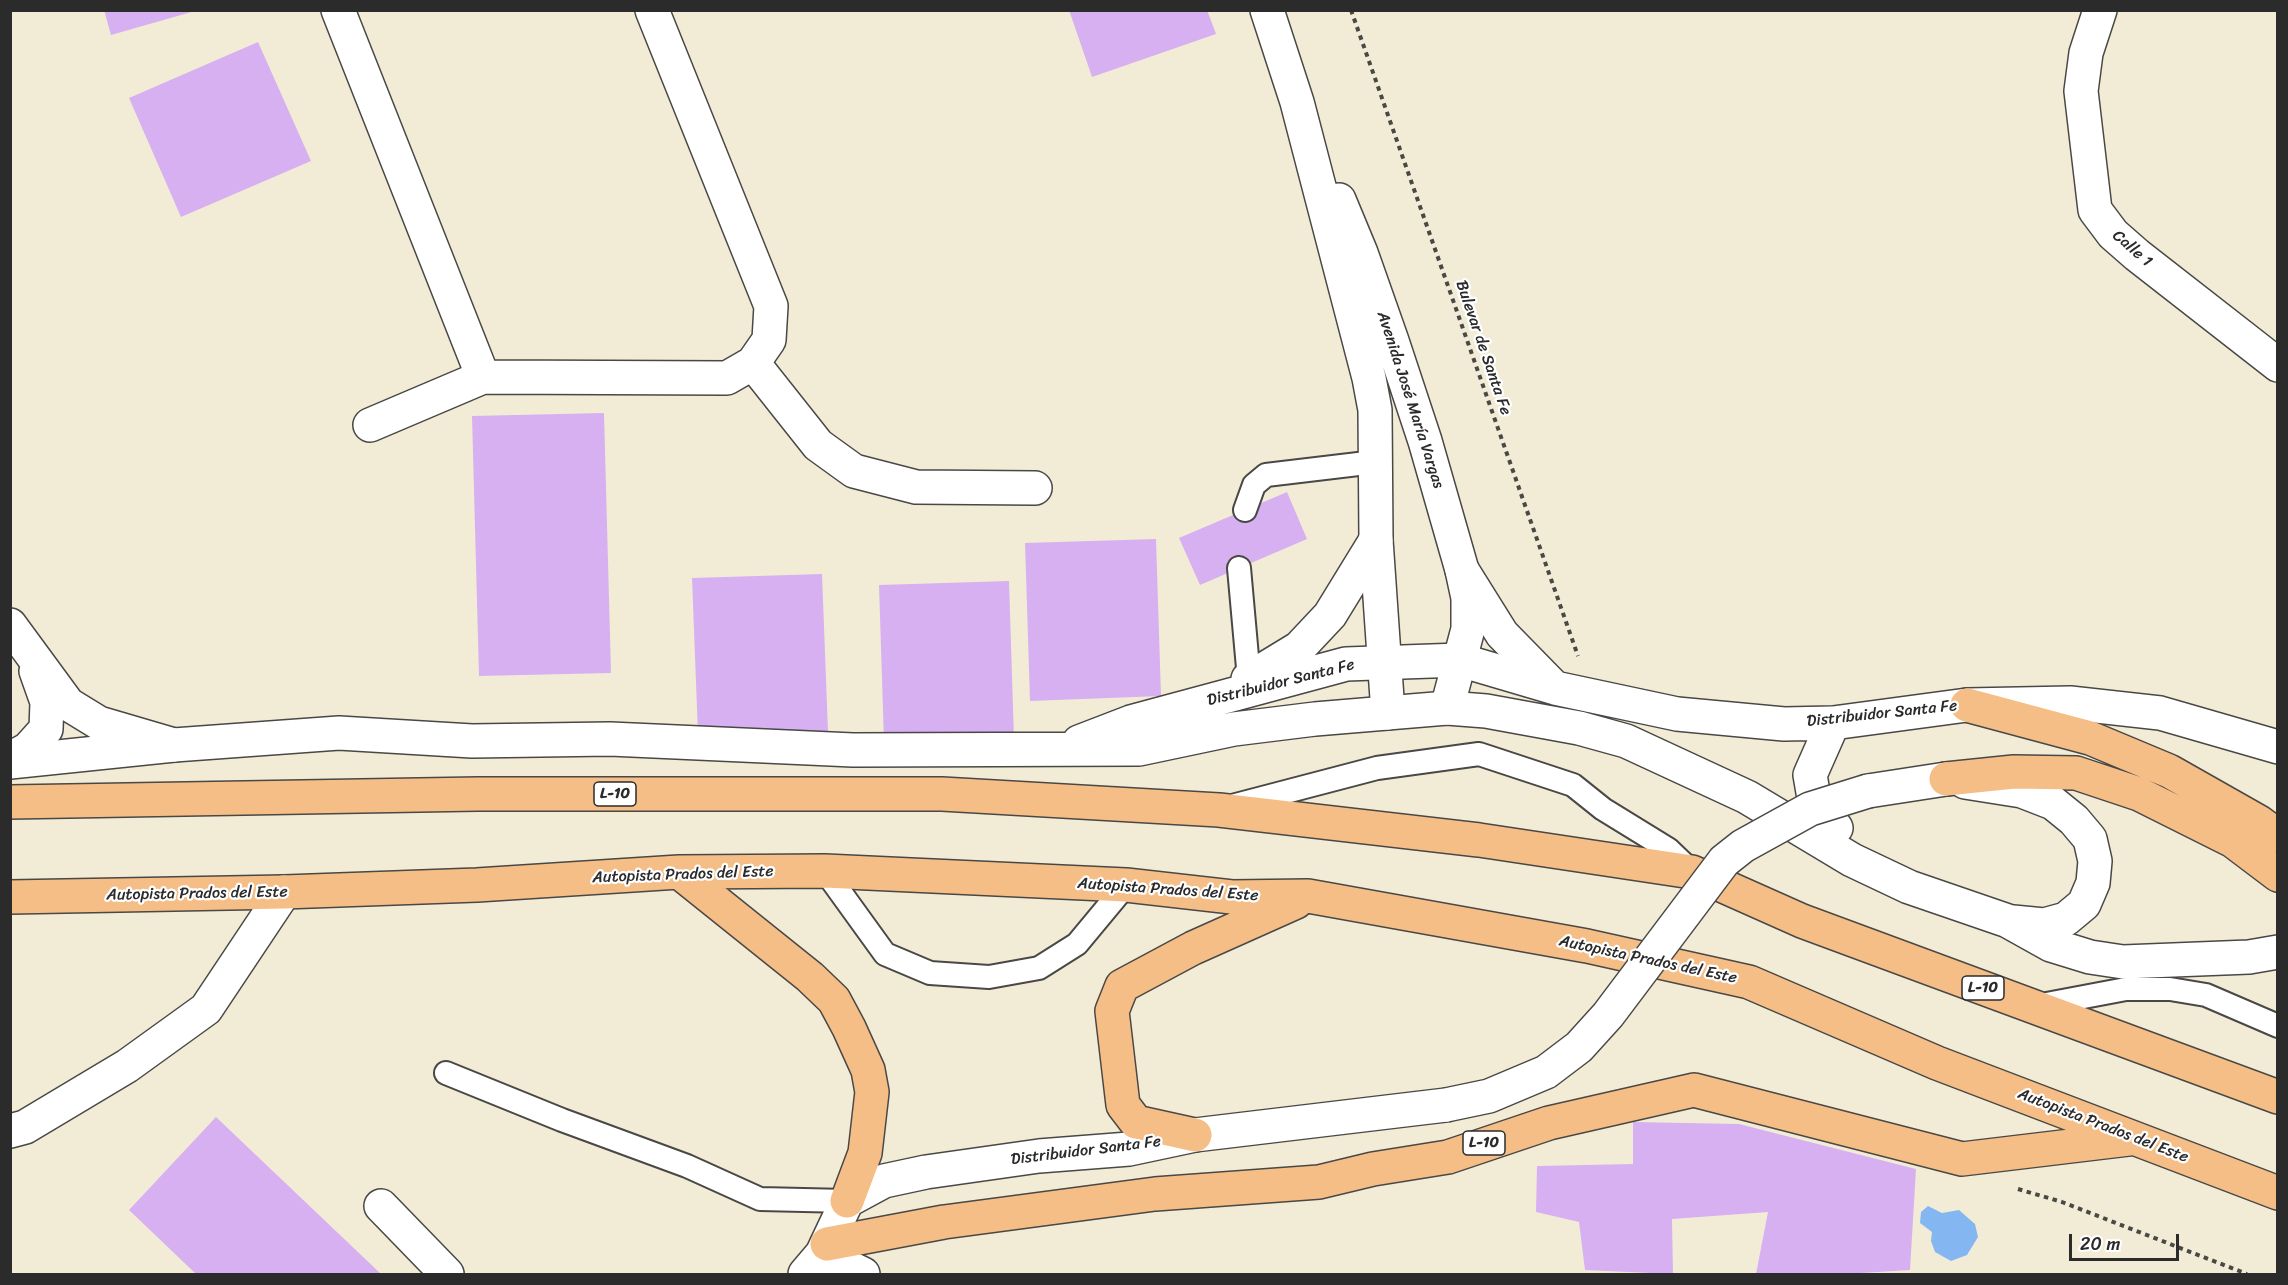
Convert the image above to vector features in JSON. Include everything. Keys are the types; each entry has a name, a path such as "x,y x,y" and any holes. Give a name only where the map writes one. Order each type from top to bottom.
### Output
{"highway":[{"path":"1967,705 2090,738 2169,771 2268,829"},
{"path":"1946,779 2014,772 2076,773 2139,794 2223,836 2277,875"},
{"name":"L-10","path":"10,802 478,794 942,794 1219,810 1479,840 1692,872 1802,921 2277,1097"},
{"name":"Autopista Prados del Este","path":"10,897 284,892 477,885 679,872 825,871 1126,885 1232,897 1308,896 1587,946 1749,982 1937,1063 2277,1193"},
{"path":"679,872 810,977 834,1000 849,1028 868,1070 872,1092 865,1153 847,1201"},
{"path":"1195,1135 1136,1122 1123,1105 1112,1011 1122,986 1193,948 1308,896"},
{"name":"L-10","path":"818,1257 944,1222 1155,1194 1318,1182 1373,1169 1448,1157 1549,1123 1694,1090 1962,1159 2134,1138"}],"street":[{"path":"338,10 483,377"},
{"path":"370,425 483,377 727,378 753,363 769,340 771,306 652,10"},
{"name":"Avenida José María Vargas","path":"1267,10 1297,102 1369,378 1375,410 1377,540 1388,713"},
{"name":"Calle 1","path":"2100,10 2086,53 2081,91 2095,210 2113,234 2137,255 2277,365"},
{"name":"Avenida José María Vargas","path":"1297,102 1365,264 1425,441 1462,570 1468,619 1447,708"},
{"path":"753,363 818,445 854,471 916,487 1035,488"},
{"path":"1180,709 1249,679 1299,648 1330,615 1377,540"},
{"path":"1462,570 1502,634 1555,688"},
{"path":"10,625 68,704 99,723 174,745"},
{"path":"10,760 28,749 46,729 47,702 29,652"},
{"name":"Distribuidor Santa Fe","path":"1063,748 1131,722 1346,664 1460,660 1555,688 1677,714 1784,724 1833,723 1967,705 2070,703 2113,707 2193,721 2277,747"},
{"name":"Distribuidor Santa Fe","path":"1063,748 1139,749 1234,729 1447,708 1486,711 1559,724 1626,741 1747,797 1852,860 1909,887 2008,921 2051,945 2090,957 2123,962 2249,957 2277,952"},
{"path":"1833,723 1810,775 1814,798 1834,826 1909,887"},
{"path":"10,760 339,733 472,741 610,739 853,750 1063,748"},
{"name":"Distribuidor Santa Fe","path":"847,1201 884,1181 926,1172 1040,1156 1129,1149 1195,1135 1446,1105 1488,1096 1546,1072 1579,1047 1608,1015 1724,861 1743,846 1810,809 1868,791 1946,779 2022,791 2053,803 2074,820 2090,839 2095,861 2092,884 2084,904 2066,919 2044,926 2008,921"},
{"path":"10,1131 26,1127 127,1066 206,1009 284,892"},
{"path":"847,1201 818,1257 863,1275"},
{"path":"381,1206 447,1275"}],"lane":[{"path":"1245,510 1254,484 1266,475 1375,462"},
{"path":"1239,568 1249,679"},
{"path":"1219,810 1377,768 1479,754 1573,785 1603,809 1668,849 1692,872"},
{"path":"825,871 885,954 930,973 989,977 1039,968 1077,944 1126,885"},
{"path":"2034,1007 2126,989 2170,989 2206,995 2277,1026"},
{"path":"446,1073 562,1120 687,1166 760,1199 847,1201"}],"path":[{"name":"Bulevar de Santa Fe","path":"1351,10 1591,694"},
{"path":"2007,1186 2062,1202 2247,1275"}],"water":[{"path":"1928,1206 1942,1213 1959,1210 1975,1224 1978,1237 1967,1255 1951,1261 1935,1252 1931,1241 1932,1232 1920,1223 1921,1212"}],"building":[{"path":"104,10 195,10 195,11 111,35"},
{"path":"1069,10 1207,10 1216,34 1092,77"},
{"path":"258,42 311,161 181,217 129,98"},
{"path":"604,413 611,673 479,676 472,416"},
{"path":"1287,492 1307,539 1200,585 1179,538"},
{"path":"1156,539 1161,696 1030,701 1025,543"},
{"path":"822,574 828,732 698,735 692,578"},
{"path":"1009,581 1014,739 884,742 879,585"},
{"path":"216,1117 381,1274 196,1274 129,1210"},
{"path":"1633,1122 1739,1124 1916,1169 1910,1270 1844,1274 1756,1274 1768,1212 1672,1219 1673,1274 1585,1270 1579,1222 1536,1212 1537,1166 1633,1164"}]}
